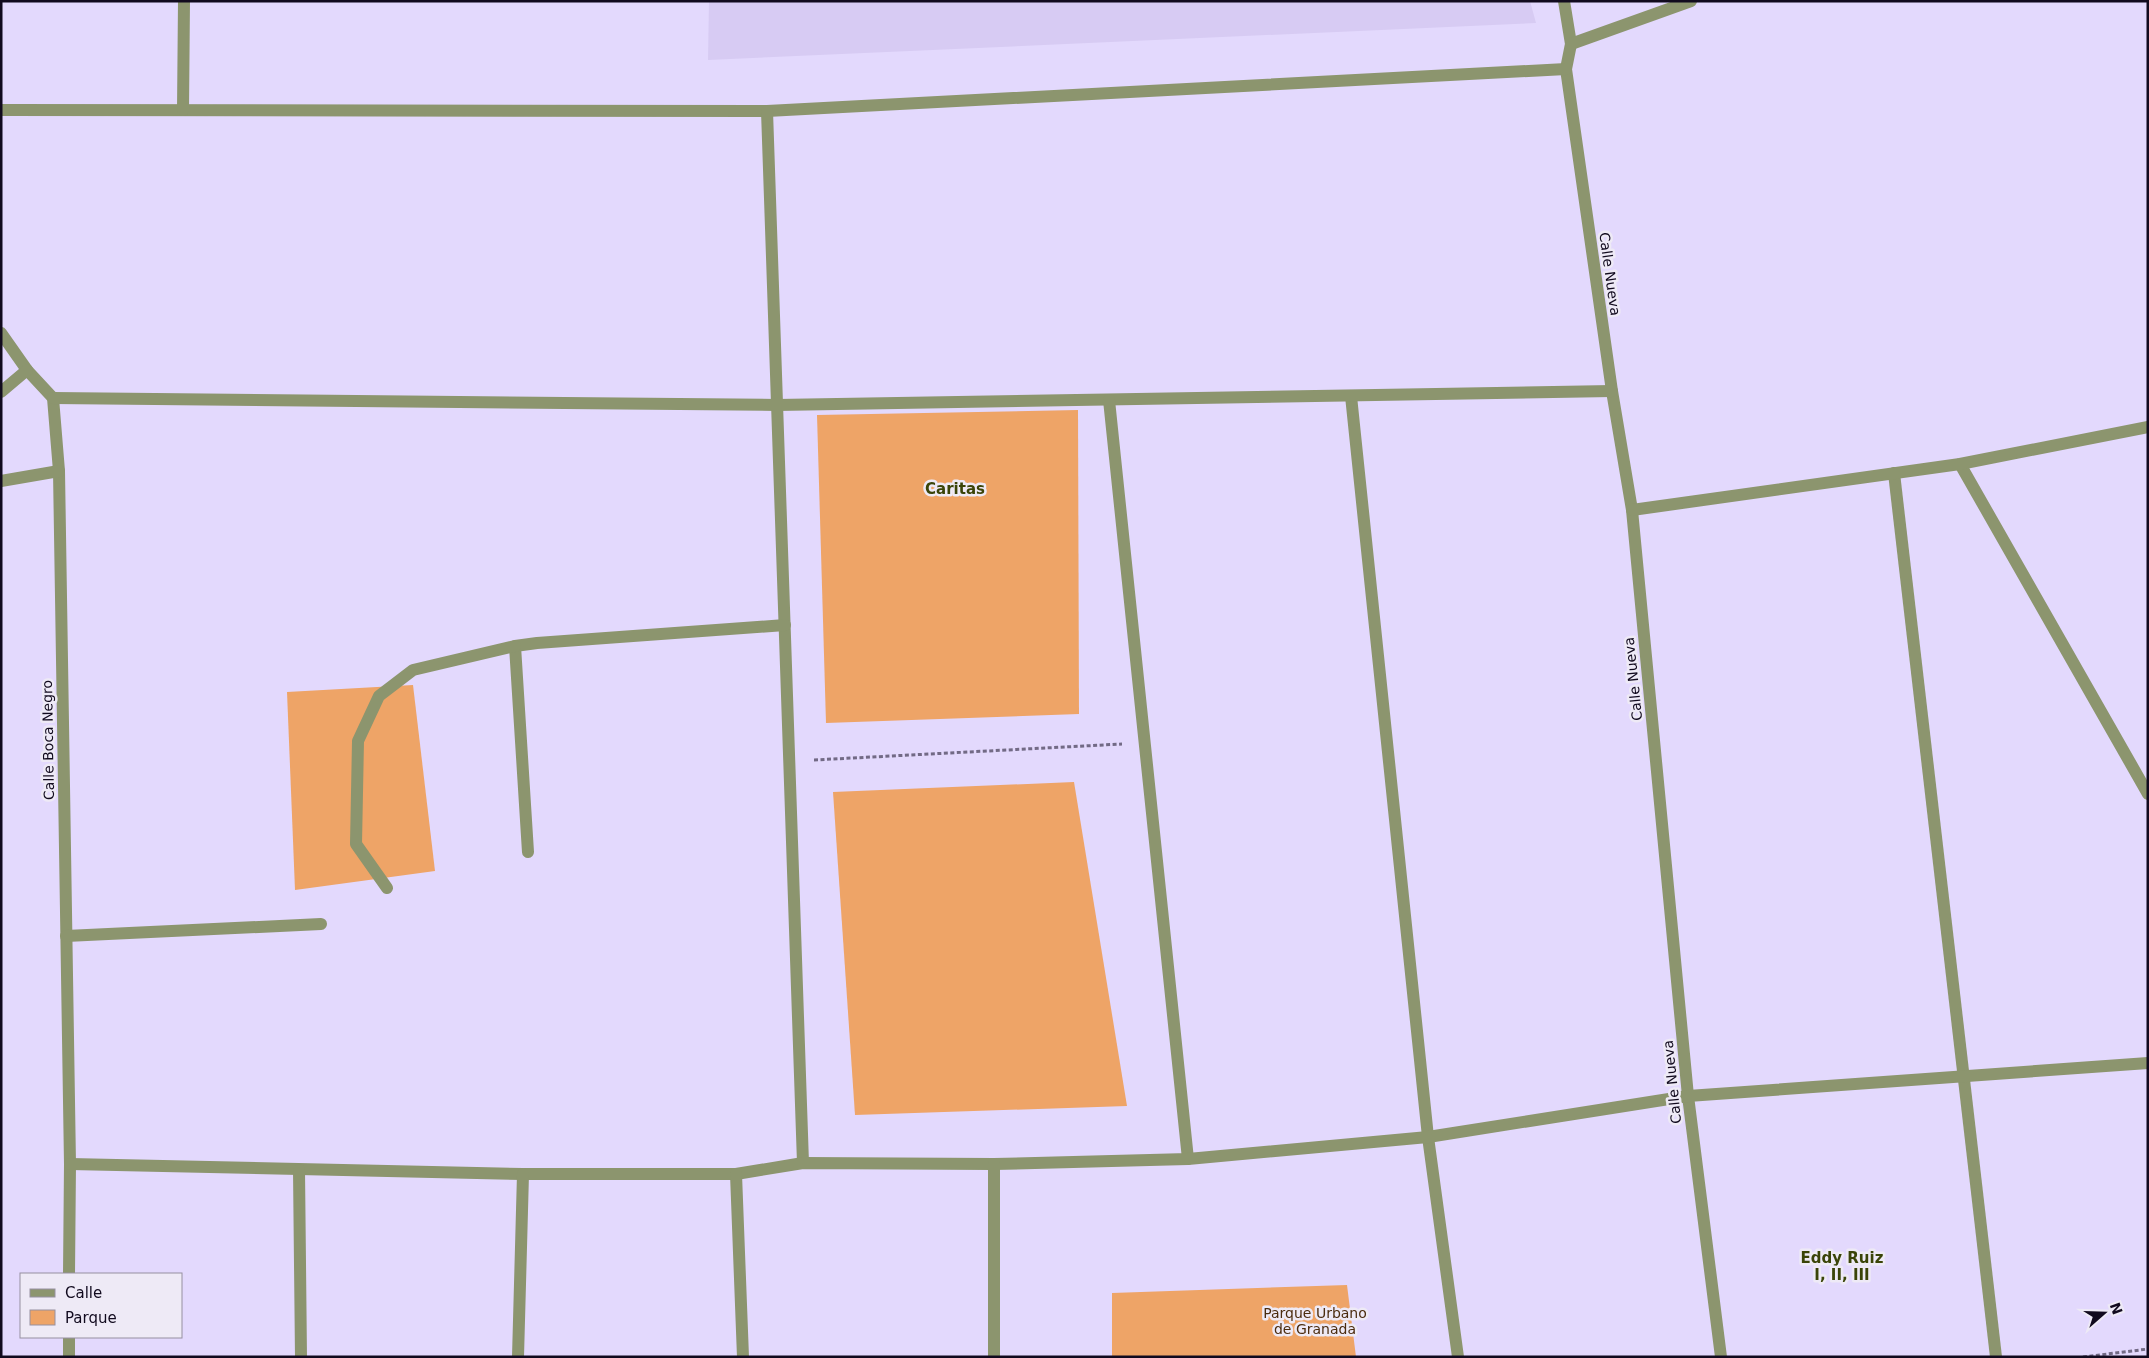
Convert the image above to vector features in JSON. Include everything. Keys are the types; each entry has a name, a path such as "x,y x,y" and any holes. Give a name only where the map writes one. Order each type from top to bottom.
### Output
{"street":[{"path":"183,110 184,1"},
{"name":"Calle Nueva","path":"1564,1 1571,44 1566,69 1612,391 1632,510 1688,1096 1721,1357"},
{"path":"1571,44 1691,1"},
{"path":"1,110 767,111 1566,69"},
{"path":"767,111 804,1163"},
{"path":"1,333 27,370 53,398 777,405 1612,391"},
{"path":"1,392 27,370"},
{"path":"1351,396 1428,1137 1458,1357"},
{"name":"Calle Boca Negro","path":"53,398 59,471 70,1164 69,1273"},
{"path":"1109,400 1188,1159"},
{"path":"1632,510 1960,464 2148,427"},
{"path":"1960,464 2148,794"},
{"path":"1,481 59,471"},
{"path":"1894,473 1962,1076 1996,1357"},
{"path":"387,888 356,844 358,741 379,696 413,670 515,646 537,643 785,625"},
{"path":"515,646 528,852"},
{"path":"66,936 321,924"},
{"path":"70,1164 523,1174 736,1174 804,1163 994,1164 1188,1159 1428,1137 1688,1096 2148,1063"},
{"path":"994,1164 994,1357"},
{"path":"299,1170 301,1357"},
{"path":"518,1357 523,1174"},
{"path":"736,1174 743,1357"},
{"path":"69,1338 69,1357"}],"path":[{"path":"789,761 1145,743"},
{"path":"2083,1357 2148,1349"}],"shaded area":[{"path":"709,1 1530,1 1536,23 708,60"}],"green space":[{"path":"1078,410 1079,714 826,723 817,415"},
{"path":"413,685 435,871 295,890 287,692"},
{"path":"1074,782 1127,1106 855,1115 833,792"},
{"name":"Parque Urbano de Granada","path":"1347,1285 1356,1357 1112,1357 1112,1293"}],"district":[{"name":"Caritas","path":"955,489"},
{"name":"Eddy Ruiz I, II, III","path":"1842,1266"}]}
